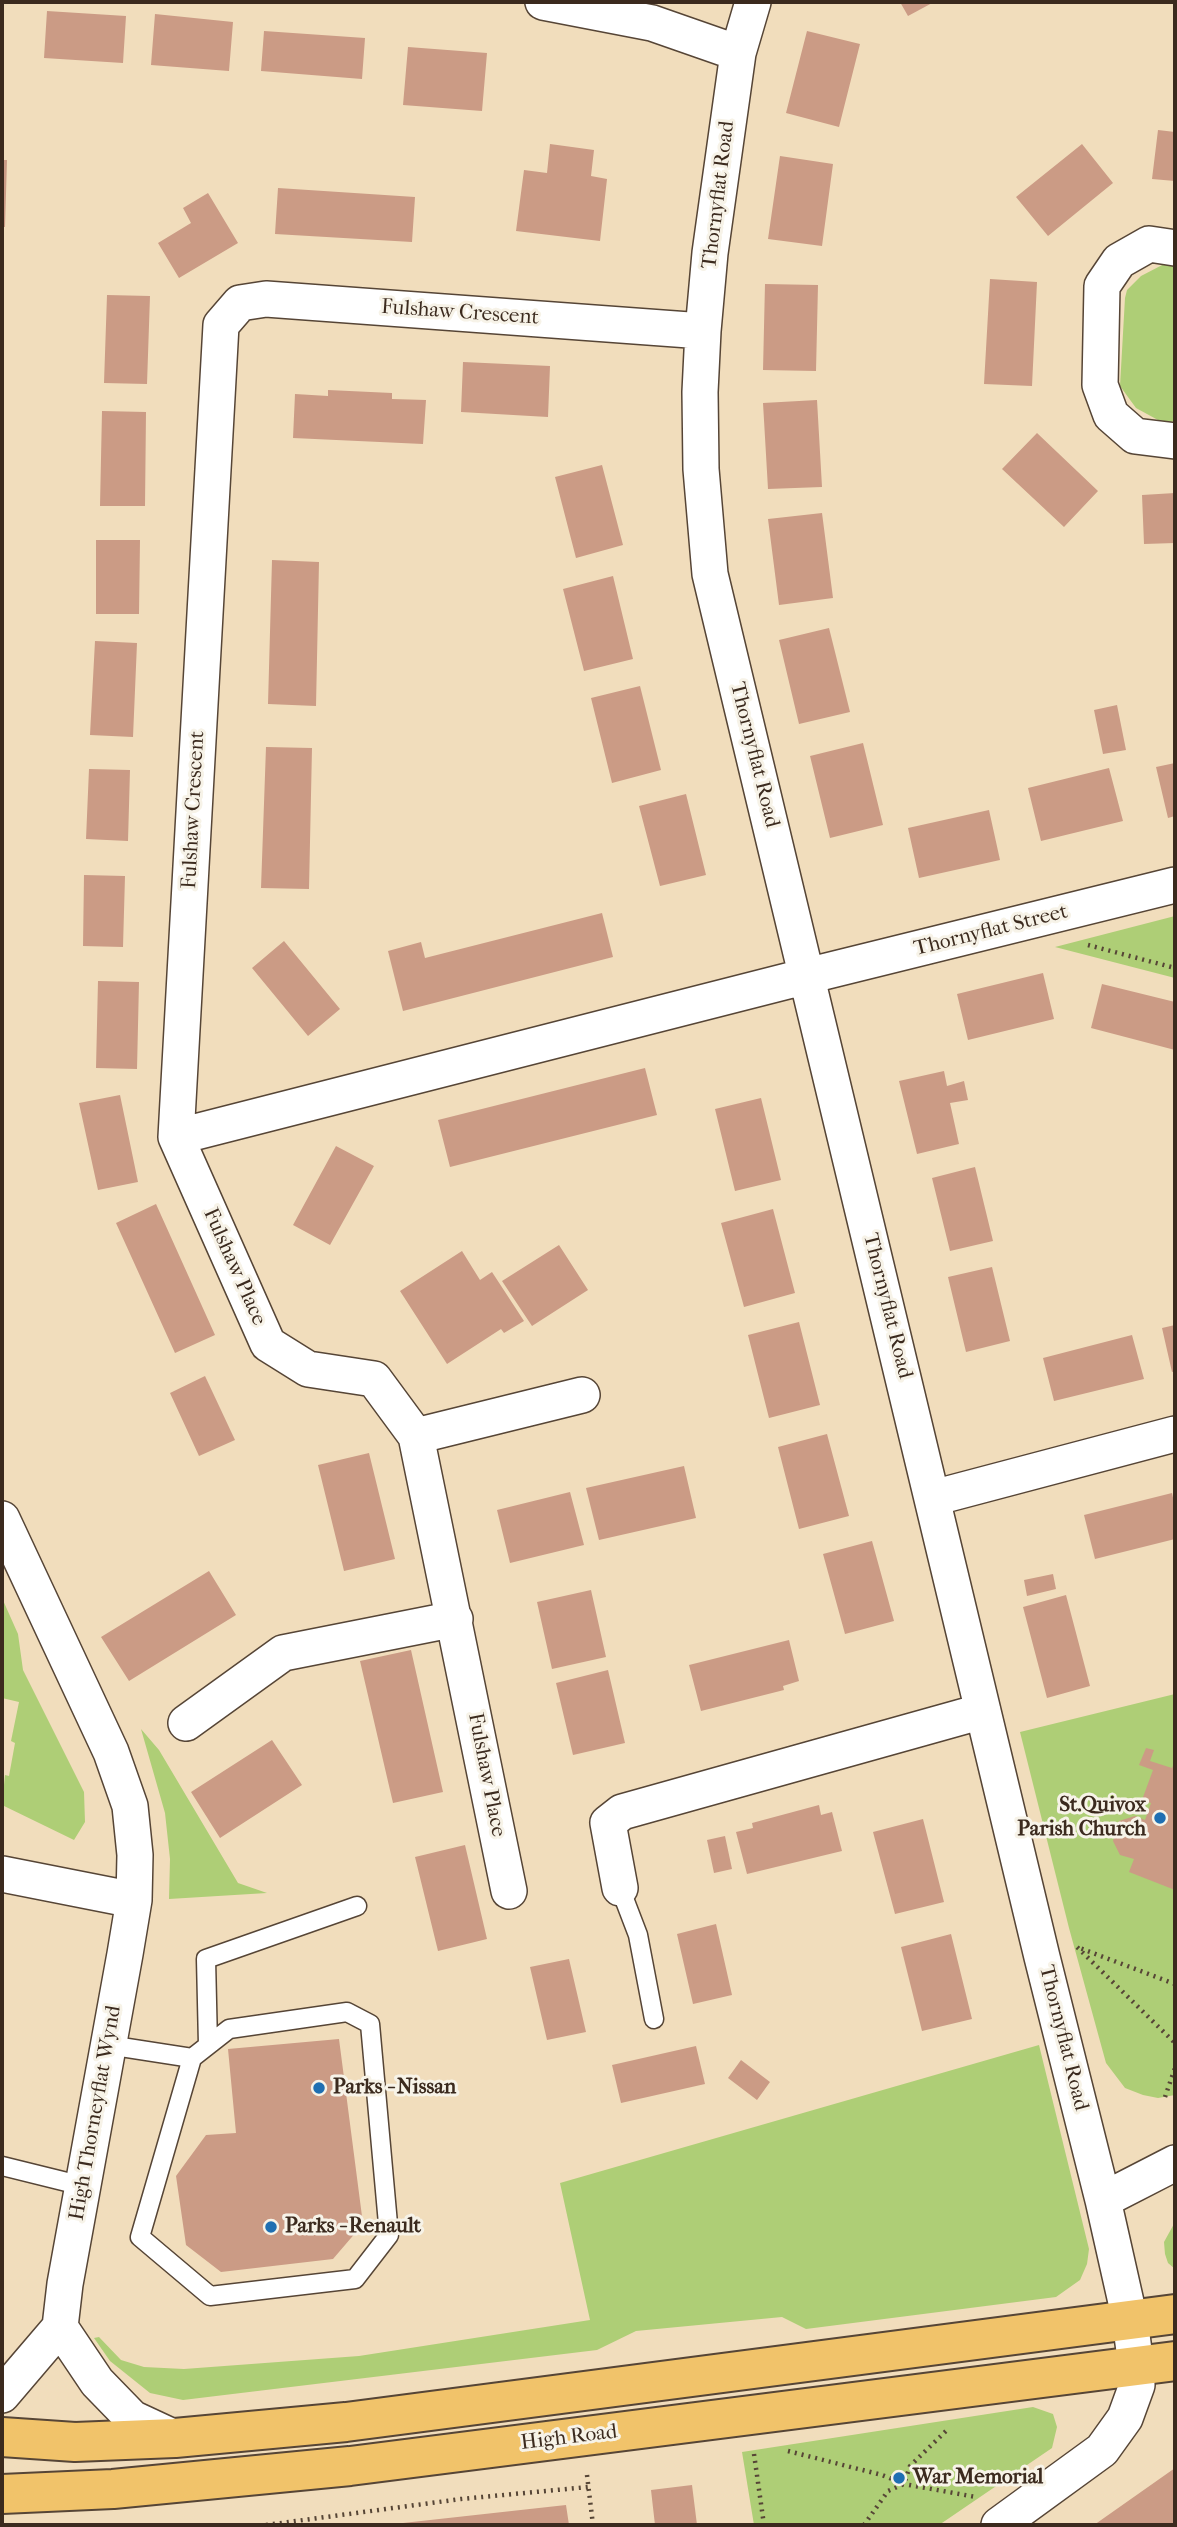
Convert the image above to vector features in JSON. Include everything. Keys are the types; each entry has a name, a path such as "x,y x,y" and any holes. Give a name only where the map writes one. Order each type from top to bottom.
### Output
{"main road":[{"path":"2,2437 75,2442 176,2438 346,2422 1175,2314"},
{"name":"High Road","path":"2,2494 113,2489 750,2429 964,2388 1175,2361"}],"street":[{"path":"543,2 652,23 738,53"},
{"name":"Thornyflat Road","path":"753,2 738,53 710,253 703,331 701,469 710,574 1103,2200 1130,2320 1136,2366 1137,2385 1125,2417 1102,2450 1002,2523"},
{"path":"1175,247 1149,244 1119,261 1102,286 1100,385 1111,415 1135,436 1175,441"},
{"name":"Fulshaw Crescent","path":"176,1137 221,325 240,303 266,299 703,331"},
{"name":"Thornyflat Street","path":"807,976 1175,885"},
{"path":"176,1137 807,976"},
{"name":"Fulshaw Place","path":"176,1137 268,1344 308,1369 374,1380 416,1436 509,1891"},
{"path":"416,1436 582,1395"},
{"path":"933,1498 1175,1434"},
{"name":"High Thorneyflat Wynd","path":"2,1519 115,1763 130,1806 135,1855 134,1900 60,2327"},
{"path":"186,1723 283,1653 454,1619"},
{"path":"620,1888 608,1823 622,1812 983,1711"},
{"path":"2,1874 134,1900"},
{"path":"1103,2200 1175,2162"},
{"path":"2,2395 60,2327 97,2382 132,2418 176,2438"}],"lane":[{"path":"620,1888 638,1935 654,2019"},
{"path":"208,2045 206,1959 357,1906"},
{"path":"347,2012 370,2024 389,2235 355,2279 210,2296 140,2237 192,2058 229,2029 347,2012"},
{"path":"108,2045 192,2058"},
{"path":"2,2166 83,2186"}],"path":[{"path":"1175,1984 1077,1947 1175,2043"},
{"path":"1165,2097 1175,2068"},
{"path":"864,2525 888,2491 904,2484 910,2466 967,2411 964,2388"},
{"path":"764,2525 750,2429 904,2484 989,2500 1002,2523"},
{"path":"266,2525 461,2499 588,2487"}],"green space":[{"path":"1168,262 1175,263 1175,421 1170,422 1158,420 1136,408 1120,386 1127,290 1141,276"},
{"path":"1175,916 1175,978 1055,947"},
{"path":"2,1598 18,1634 23,1670 84,1792 85,1822 74,1840 2,1805 5,1775 9,1776 15,1743 11,1741 19,1702 2,1698"},
{"path":"1175,1694 1175,2095 1158,2098 1125,2088 1106,2063 1020,1732"},
{"path":"141,1729 159,1750 238,1883 267,1893 169,1899 170,1859 165,1813"},
{"path":"1039,2045 1089,2249 1087,2264 1080,2280 1056,2297 806,2329 782,2317 636,2331 597,2350 183,2400 150,2393 110,2361 94,2338 99,2337 121,2360 144,2367 184,2369 359,2356 590,2320 560,2183"},
{"path":"1175,2222 1175,2269 1168,2263 1164,2242"},
{"path":"1033,2407 1053,2414 1057,2427 1052,2448 939,2525 754,2525 742,2452"}],"building":[{"path":"900,2 934,2 908,16"},
{"path":"47,11 126,16 123,63 44,58"},
{"path":"155,14 233,22 229,71 151,65"},
{"path":"264,31 365,38 362,79 261,71"},
{"path":"807,31 860,44 839,127 786,113"},
{"path":"408,47 487,53 482,111 403,105"},
{"path":"1158,130 1175,132 1175,181 1152,179"},
{"path":"550,144 594,150 591,176 607,179 600,241 516,231 524,170 547,173"},
{"path":"1082,144 1113,183 1048,236 1016,197"},
{"path":"780,156 833,164 822,246 768,239"},
{"path":"2,160 7,160 5,227 2,227"},
{"path":"278,188 415,197 412,242 275,234"},
{"path":"208,193 238,243 179,278 158,243 191,223 183,208"},
{"path":"990,279 1037,282 1032,386 984,384"},
{"path":"765,284 818,285 816,371 763,370"},
{"path":"107,295 150,296 147,384 104,383"},
{"path":"463,362 550,366 548,417 461,412"},
{"path":"328,390 392,393 392,399 426,400 423,444 293,438 295,394 328,396"},
{"path":"817,400 822,487 768,489 763,403"},
{"path":"102,411 146,412 145,506 100,506"},
{"path":"1037,433 1098,491 1064,527 1002,469"},
{"path":"602,465 623,545 576,558 555,477"},
{"path":"1175,493 1175,543 1144,544 1142,495"},
{"path":"822,513 833,598 779,605 768,519"},
{"path":"96,540 140,540 139,614 96,614"},
{"path":"272,560 319,562 316,706 268,704"},
{"path":"613,576 633,659 584,671 563,589"},
{"path":"829,628 850,712 799,724 779,640"},
{"path":"95,641 137,643 133,737 90,735"},
{"path":"640,686 661,770 612,783 591,698"},
{"path":"1117,705 1126,750 1103,754 1094,710"},
{"path":"863,743 883,825 830,838 810,756"},
{"path":"266,747 312,748 309,889 261,888"},
{"path":"1175,763 1175,816 1168,818 1156,767"},
{"path":"1109,768 1123,821 1041,841 1028,788"},
{"path":"89,769 130,770 128,841 86,839"},
{"path":"686,794 706,875 660,886 639,806"},
{"path":"989,810 1000,860 919,878 908,828"},
{"path":"84,875 125,876 123,947 83,946"},
{"path":"602,913 613,957 403,1011 388,951 421,942 425,958"},
{"path":"284,941 340,1009 308,1036 252,968"},
{"path":"1043,973 1054,1019 968,1040 957,994"},
{"path":"98,981 139,982 137,1069 96,1068"},
{"path":"1102,984 1175,1002 1175,1050 1091,1028"},
{"path":"645,1068 657,1115 450,1167 438,1120"},
{"path":"944,1071 947,1086 964,1081 968,1100 950,1103 959,1144 917,1154 899,1081"},
{"path":"120,1095 138,1182 98,1190 79,1103"},
{"path":"761,1098 781,1180 735,1191 715,1109"},
{"path":"336,1146 374,1166 330,1245 293,1225"},
{"path":"975,1167 993,1241 950,1251 932,1178"},
{"path":"156,1204 215,1335 175,1353 116,1223"},
{"path":"773,1209 795,1293 744,1307 721,1223"},
{"path":"559,1245 588,1290 532,1326 502,1281"},
{"path":"462,1251 480,1280 492,1272 524,1321 504,1333 501,1329 447,1364 400,1291"},
{"path":"992,1267 1010,1341 966,1352 948,1277"},
{"path":"799,1322 820,1405 769,1418 748,1335"},
{"path":"1175,1325 1175,1371 1172,1372 1162,1328"},
{"path":"1132,1335 1144,1379 1054,1401 1043,1358"},
{"path":"205,1376 235,1440 199,1456 170,1393"},
{"path":"827,1434 849,1516 799,1529 778,1447"},
{"path":"369,1453 395,1559 344,1571 318,1465"},
{"path":"684,1466 696,1518 599,1540 586,1488"},
{"path":"570,1492 584,1545 510,1563 497,1510"},
{"path":"1172,1493 1175,1539 1095,1559 1084,1515"},
{"path":"872,1541 894,1621 845,1634 823,1554"},
{"path":"209,1571 236,1615 129,1681 101,1637"},
{"path":"1053,1574 1056,1589 1027,1596 1024,1580"},
{"path":"591,1590 606,1657 552,1669 537,1602"},
{"path":"1066,1595 1090,1686 1047,1698 1023,1607"},
{"path":"789,1640 799,1681 783,1686 784,1690 701,1711 689,1665"},
{"path":"411,1650 443,1792 393,1803 360,1661"},
{"path":"608,1670 625,1743 573,1755 556,1683"},
{"path":"272,1740 302,1785 220,1838 191,1792"},
{"name":"St.Quivox Parish Church","path":"1146,1748 1154,1750 1150,1761 1172,1768 1175,1761 1175,1890 1129,1872 1134,1859 1120,1855 1113,1841 1119,1821 1135,1816 1145,1820 1151,1803 1142,1800 1153,1770 1139,1765"},
{"path":"819,1805 821,1815 832,1812 842,1851 747,1874 736,1832 753,1828 752,1823"},
{"path":"923,1819 944,1902 895,1914 873,1832"},
{"path":"725,1836 732,1869 714,1873 707,1840"},
{"path":"465,1845 487,1939 438,1951 415,1857"},
{"path":"716,1924 732,1995 693,2004 677,1934"},
{"path":"951,1934 972,2019 922,2031 901,1947"},
{"path":"569,1959 586,2032 547,2040 530,1967"},
{"path":"339,2039 363,2224 333,2259 221,2272 186,2245 176,2176 206,2135 236,2133 228,2049"},
{"path":"696,2046 705,2084 621,2103 612,2065"},
{"path":"741,2060 770,2082 757,2100 728,2078"},
{"path":"1175,2468 1175,2525 1094,2525"},
{"path":"692,2485 697,2525 655,2525 651,2490"},
{"path":"566,2505 569,2525 403,2523"}],"place":[{"name":"St.Quivox Parish Church","path":"1160,1818"},
{"name":"Parks - Nissan","path":"319,2088"},
{"name":"Parks - Renault","path":"271,2227"},
{"name":"War Memorial","path":"899,2478"}]}
